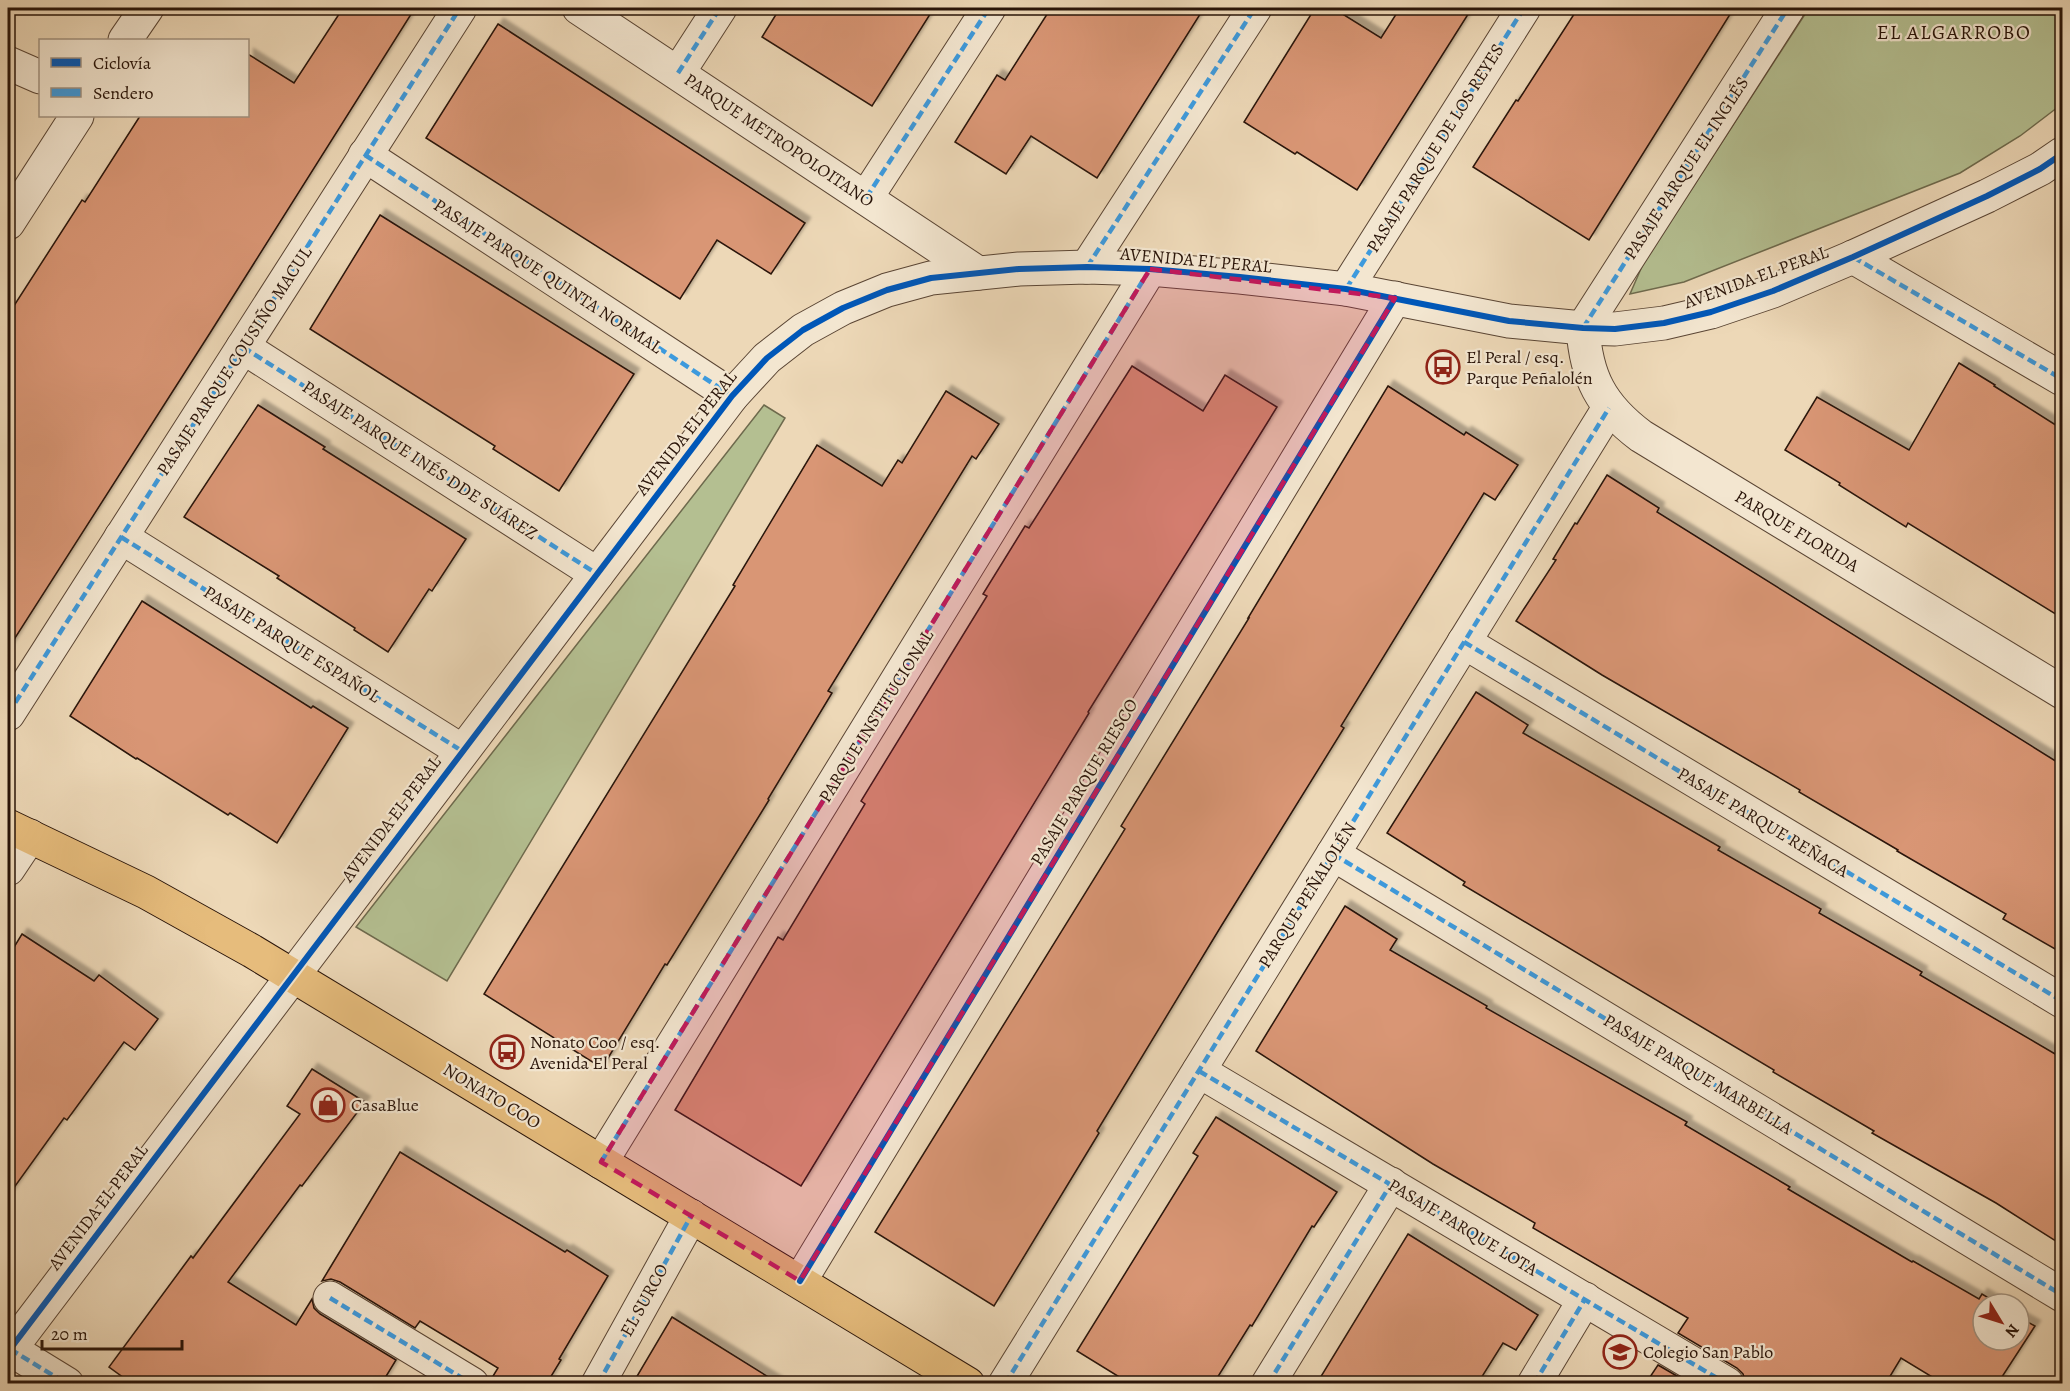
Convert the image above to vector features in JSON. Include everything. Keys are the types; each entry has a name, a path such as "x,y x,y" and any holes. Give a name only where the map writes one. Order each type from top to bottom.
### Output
{"main road":[{"name":"NONATO COO","path":"19,831 146,892 292,975 968,1383"}],"street":[{"path":"126,39 147,8"},
{"name":"PASAJE PARQUE COUSIÑO MACUL","path":"8,714 460,8"},
{"name":"PARQUE METROPOLOITANO","path":"579,8 978,273"},
{"path":"678,73 720,8"},
{"path":"866,198 989,8"},
{"path":"1088,267 1255,8"},
{"name":"PASAJE PARQUE DE LOS REYES","path":"1346,289 1524,8"},
{"name":"PASAJE PARQUE EL INGLÉS","path":"1583,328 1788,8"},
{"path":"8,63 39,77"},
{"path":"8,223 76,117"},
{"name":"AVENIDA EL PERAL","path":"9,1350 732,396 767,358 803,330 843,308 886,290 932,278 1019,269 1088,267 1150,269 1346,289 1509,321 1583,328 1615,328 1664,323 1711,312 1773,291 1987,196 2040,169 2062,154"},
{"name":"PASAJE PARQUE QUINTA NORMAL","path":"365,156 732,396"},
{"path":"1853,257 2062,378"},
{"name":"PARQUE INSTITUCIONAL","path":"601,1162 1150,269"},
{"name":"PASAJE PARQUE RIESCO","path":"800,1281 1395,298"},
{"name":"PARQUE FLORIDA","path":"1583,328 1584,351 1598,391 1609,408 1641,436 2062,692"},
{"name":"PASAJE PARQUE INÉS DDE SUÁREZ","path":"243,347 597,574"},
{"name":"PARQUE PEÑALOLÉN","path":"1005,1383 1609,408"},
{"name":"PASAJE PARQUE ESPAÑOL","path":"121,537 462,751"},
{"name":"PASAJE PARQUE REÑACA","path":"1464,642 2062,1001"},
{"path":"8,869 19,831"},
{"name":"PASAJE PARQUE MARBELLA","path":"1333,854 2062,1295"},
{"name":"PASAJE PARQUE LOTA","path":"1198,1071 1727,1383"},
{"path":"1268,1383 1391,1184"},
{"name":"EL SURCO","path":"598,1383 691,1216"},
{"path":"330,1298 472,1383"},
{"path":"1534,1383 1585,1299"},
{"path":"9,1350 67,1383"}],"highlighted area":[{"path":"1150,269 1395,298 800,1281 601,1162"}],"green space":[{"path":"1809,8 2062,8 2062,104 2020,136 1960,173 1684,282 1630,294 1643,264"},
{"path":"764,405 785,418 447,981 356,927"}],"building":[{"path":"343,8 415,8 8,649 8,315 82,200 85,202 139,117 249,117 249,55 294,83"},
{"path":"780,8 934,8 872,106 762,37"},
{"path":"1051,8 1204,8 1097,178 1031,136 1006,174 955,142 997,75 1005,80"},
{"path":"1315,8 1333,8 1381,38 1400,8 1472,8 1357,190 1244,122"},
{"path":"1578,8 1734,8 1589,240 1473,167"},
{"path":"498,24 805,223 771,274 717,240 680,299 426,138"},
{"path":"380,215 634,374 559,491 493,449 495,446 310,329"},
{"path":"1959,363 2062,429 2062,618 1908,523 1906,527 1785,450 1817,397 1909,450"},
{"path":"1132,366 1203,411 1225,375 1277,407 1088,712 801,1186 675,1110 778,937 783,940 865,804 861,801 987,596 983,594 1025,526 1029,528"},
{"path":"1388,386 1464,435 1466,432 1518,465 1495,500 1484,493 1341,726 1344,728 1097,1131 1099,1133 994,1306 875,1232 1125,829 1121,826"},
{"path":"946,391 999,424 976,459 972,456 828,691 832,693 769,800 602,1068 484,994 735,586 733,585 817,445 882,486 898,460 902,463"},
{"path":"258,405 466,539 432,591 429,589 388,652 277,578 279,576 184,517"},
{"path":"1607,475 1659,508 1657,512 2062,765 2062,953 2003,919 2006,914 1897,851 1799,792 1800,790 1602,675 1516,621"},
{"path":"142,601 311,708 313,706 348,728 277,843 136,759 70,716"},
{"path":"1476,692 1528,725 1523,733 1720,847 1718,850 1821,909 1819,913 1922,972 1920,975 2062,1058 2062,1245 1996,1203 1872,1133 1874,1131 1773,1072 1774,1070 1463,885 1465,882 1387,833"},
{"path":"1345,906 1397,939 1390,950 1487,1006 1486,1008 1687,1122 1685,1125 1790,1187 1788,1189 1971,1294 1971,1352 2018,1352 1998,1383 1942,1383 1901,1358 1886,1383 1746,1383 1743,1374 1737,1368 1678,1333 1688,1318 1533,1228 1535,1223 1433,1164 1256,1051"},
{"path":"22,934 94,981 99,975 158,1019 135,1050 124,1042 67,1120 64,1118 8,1196 8,957"},
{"path":"312,1069 365,1102 228,1282 296,1325 312,1299 314,1308 320,1314 396,1360 382,1383 131,1383 109,1367 300,1114 287,1106"},
{"path":"1216,1117 1337,1192 1314,1227 1312,1226 1252,1326 1250,1325 1214,1383 1129,1383 1077,1351 1198,1156 1193,1153"},
{"path":"400,1152 608,1276 547,1383 491,1383 498,1368 420,1321 415,1328 340,1282 331,1279 322,1281"},
{"path":"1408,1234 1538,1315 1516,1350 1503,1343 1478,1383 1317,1383"},
{"path":"672,1317 778,1383 633,1383"},
{"path":"1658,1365 1689,1383 1646,1383"}],"marked path":[{"path":"8,714 460,8"},
{"path":"678,73 720,8"},
{"path":"866,198 989,8"},
{"path":"1087,267 1255,8"},
{"path":"1346,289 1524,8"},
{"path":"1583,328 1788,8"},
{"path":"365,155 732,396"},
{"path":"1853,257 2062,379"},
{"path":"601,1162 1150,269"},
{"path":"243,347 597,574"},
{"path":"1005,1384 1609,408"},
{"path":"121,537 462,751"},
{"path":"1464,642 2062,1001"},
{"path":"1333,854 2062,1295"},
{"path":"1199,1071 1727,1384"},
{"path":"1268,1384 1391,1184"},
{"path":"598,1384 691,1216"},
{"path":"330,1298 472,1384"},
{"path":"1534,1384 1585,1299"},
{"path":"10,1349 67,1384"}],"cycle path":[{"path":"8,1352 732,396 767,358 803,330 843,308 887,290 931,278 1019,269 1087,267 1150,269 1346,289 1509,321 1615,329 1664,323 1711,312 1773,291 1987,196 2040,169 2062,154"},
{"path":"800,1281 1395,298"}],"place":[{"name":"El Peral / esq. Parque Peñalolén","path":"1443,367"},
{"name":"Nonato Coo / esq. Avenida El Peral","path":"507,1052"},
{"name":"CasaBlue","path":"328,1105"},
{"name":"Colegio San Pablo","path":"1620,1352"}],"district":[{"name":"EL ALGARROBO","path":"1954,32"}]}
